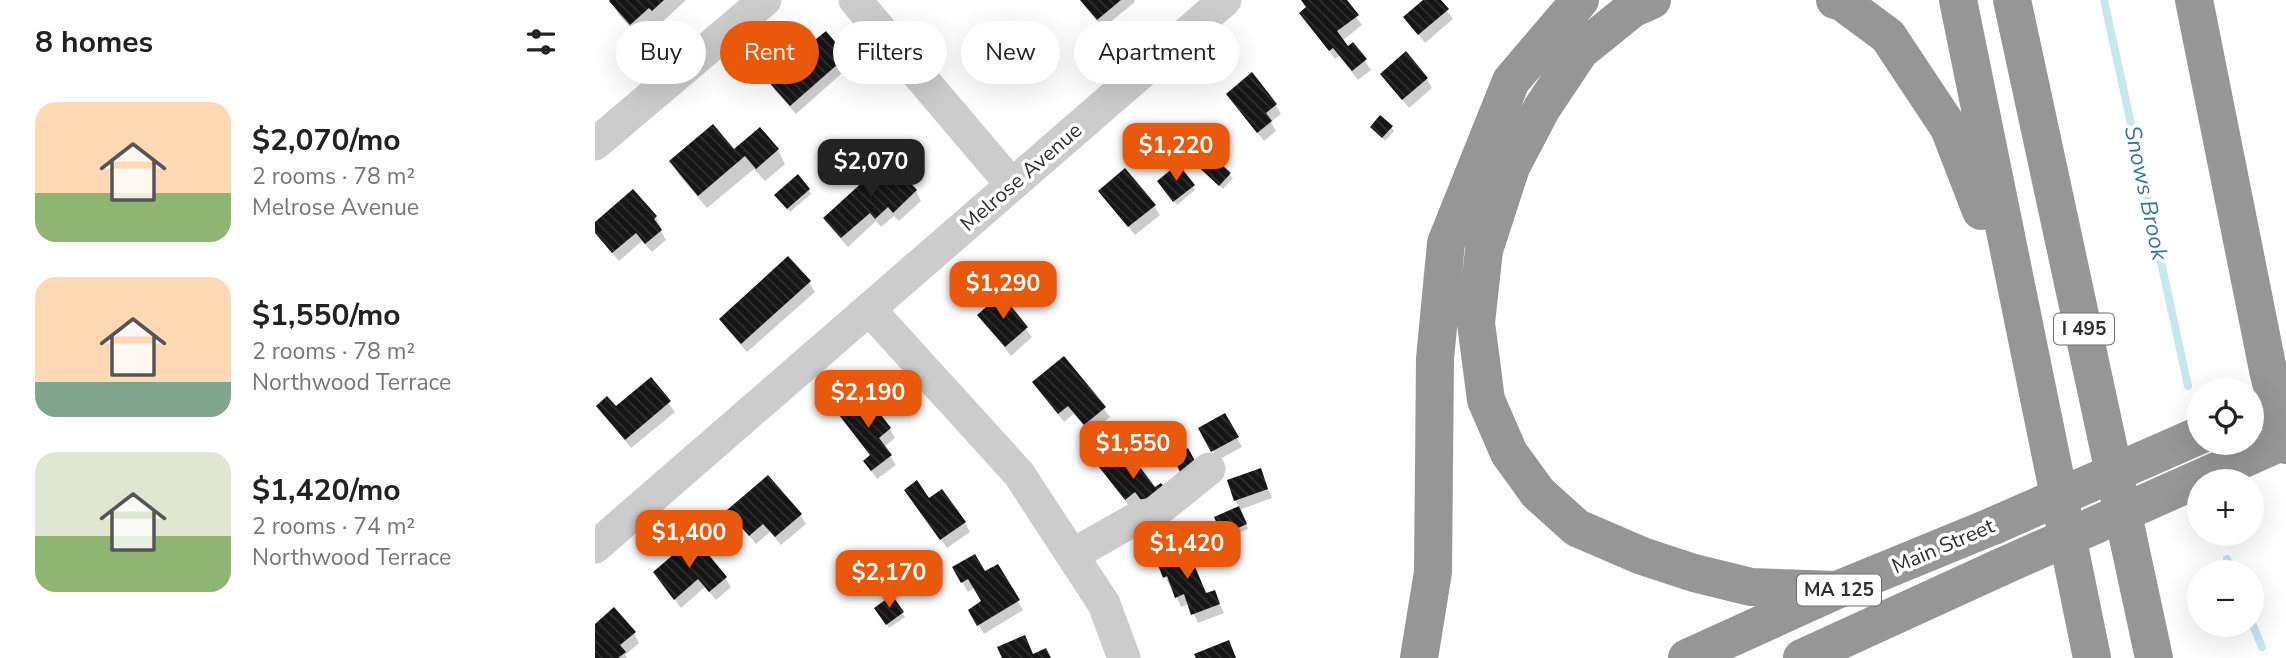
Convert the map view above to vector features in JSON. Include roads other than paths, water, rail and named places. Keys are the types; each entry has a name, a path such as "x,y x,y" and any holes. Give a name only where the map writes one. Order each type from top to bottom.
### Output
{"highway":[{"path":"1419,658 1433,572 1436,359 1445,243 1511,81 1580,0"},
{"path":"1652,0 1632,9 1580,51 1542,108 1511,167 1482,262 1476,323 1486,400 1509,453 1538,493 1577,528 1642,556 1693,573 1751,587 1837,590"},
{"path":"1835,0 1842,2 1888,36 1949,128 2019,307"},
{"path":"1958,0 2092,658"},
{"name":"I 495","path":"2012,0 2154,658"},
{"path":"2194,0 2268,370 2286,442"},
{"path":"2264,407 2286,397"},
{"name":"Main Street","path":"1687,658 1837,590 1993,526 2187,441"},
{"name":"Main Street","path":"1802,658 2286,442"}],"street":[{"path":"595,144 765,0"},
{"path":"855,0 1012,185"},
{"name":"Melrose Avenue","path":"595,547 1225,0"},
{"path":"869,309 1019,474 1104,604 1124,658"},
{"path":"1072,555 1141,516 1153,514 1209,469"}],"waterway":[{"name":"Snows Brook","path":"2104,0 2187,381"},
{"name":"Snows Brook","path":"2258,637 2262,647"}]}
